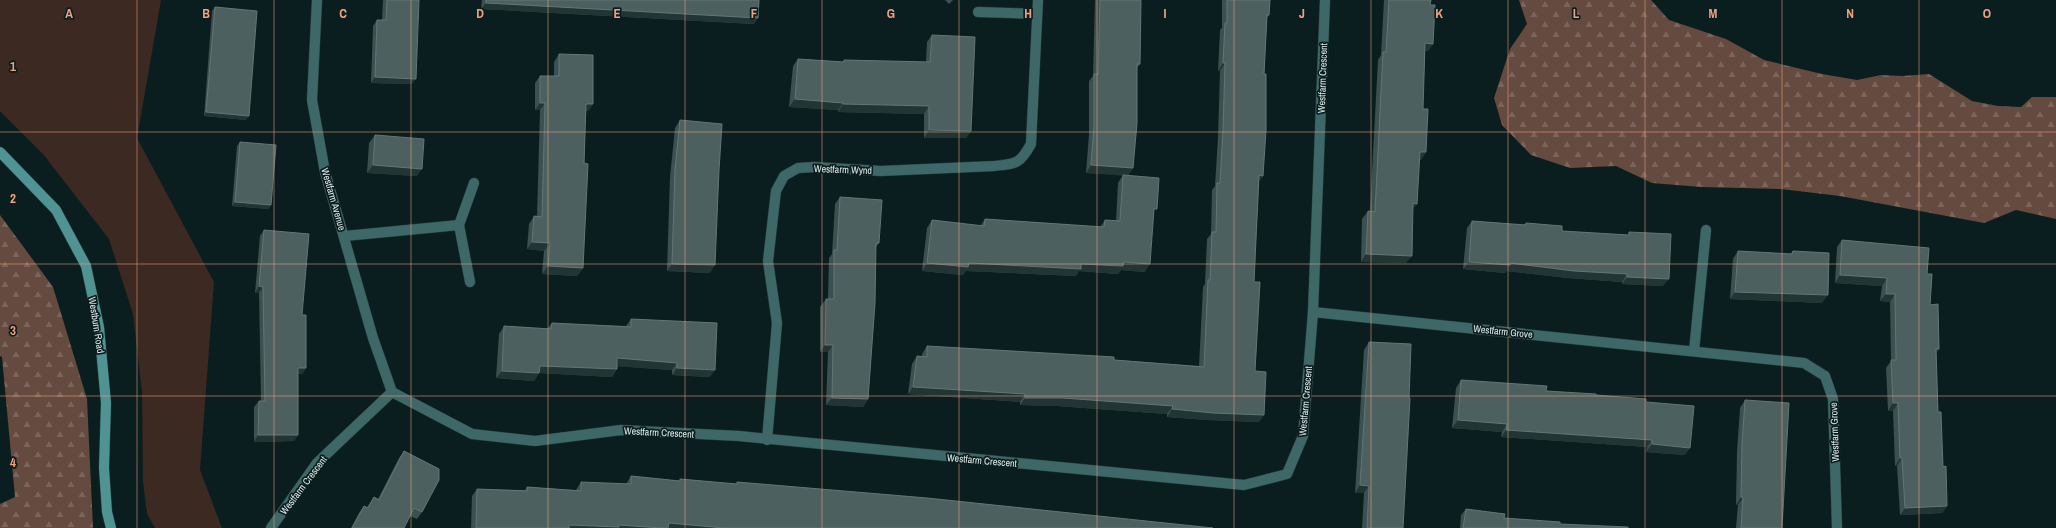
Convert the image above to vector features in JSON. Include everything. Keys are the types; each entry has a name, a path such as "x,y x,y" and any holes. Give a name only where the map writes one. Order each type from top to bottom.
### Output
{"street":[{"name":"Westfarm Avenue","path":"317,0 312,100 325,172 345,236 373,338 392,392"},
{"name":"Westfarm Wynd","path":"767,440 776,323 768,261 776,191 784,176 798,168 814,167 881,170 994,166 1011,164 1024,158 1031,144 1038,0"},
{"name":"Westfarm Crescent","path":"271,528 317,463 392,392 472,434 534,441 621,430 767,440 1244,485 1288,474 1303,436 1313,312 1325,0"},
{"path":"978,12 1037,14"},
{"name":"Westburn Road","path":"0,152 56,210 86,266 99,327 106,403 105,475 107,512 111,528"},
{"path":"470,282 459,225 474,183"},
{"path":"345,236 459,225"},
{"path":"1694,351 1706,230"},
{"name":"Westfarm Grove","path":"1313,312 1804,363 1825,376 1833,399 1836,528"}],"shaded area":[{"path":"0,0 161,0 137,138 214,282 200,470 222,528 155,528 147,514 143,481 142,392 133,314 109,239 43,154 0,111"}],"green space":[{"path":"1519,0 1651,0 1669,20 1726,39 1764,60 1822,74 1857,80 1881,75 1902,76 1929,74 1972,101 1998,106 2021,107 2032,97 2056,97 2056,219 2016,210 1984,223 1840,196 1781,189 1701,187 1652,183 1616,166 1570,168 1531,155 1502,125 1494,98 1510,49 1527,24"},
{"path":"0,215 53,287 87,399 93,528 0,528 0,504 15,497 2,357 0,356"}],"building":[{"path":"387,0 419,0 416,79 375,77 377,20 386,20"},
{"path":"486,0 759,0 758,18 486,3"},
{"path":"1100,0 1141,0 1140,64 1137,64 1137,123 1133,168 1091,165 1094,126 1094,74 1098,74"},
{"path":"1227,0 1270,0 1269,15 1267,15 1264,74 1266,74 1266,130 1263,176 1259,175 1254,282 1260,282 1255,371 1266,372 1264,415 1213,413 1172,409 1173,406 1063,398 1025,398 1025,394 913,387 917,356 927,357 927,346 1114,357 1114,360 1204,367 1212,232 1216,232 1217,183 1220,183 1225,63 1223,63 1225,23 1227,23"},
{"path":"1389,0 1431,0 1430,5 1435,5 1433,44 1425,43 1423,109 1428,109 1426,152 1420,152 1417,204 1413,203 1412,256 1366,254 1368,211 1375,212 1383,52 1386,52"},
{"path":"215,7 257,11 249,116 206,112"},
{"path":"932,35 975,37 971,131 929,130 929,106 843,104 795,99 798,59 844,62 844,60 930,62"},
{"path":"559,54 593,55 593,104 586,104 584,163 588,164 583,268 548,266 550,243 532,242 534,216 542,217 545,103 540,103 540,76 559,76"},
{"path":"680,120 722,124 715,265 672,264 675,169"},
{"path":"375,135 424,139 422,169 373,165"},
{"path":"240,142 276,145 271,205 235,202"},
{"path":"1123,175 1159,178 1157,209 1154,209 1150,264 1124,262 1123,266 1081,264 1081,269 969,263 968,267 927,263 932,220 984,226 985,219 1104,227 1105,220 1120,221"},
{"path":"840,197 882,200 879,243 876,243 875,303 868,399 832,398 833,345 825,345 826,299 834,299 834,250 837,250"},
{"path":"1472,221 1562,226 1562,231 1629,235 1629,232 1671,234 1669,279 1627,277 1627,274 1574,271 1510,263 1510,265 1469,262"},
{"path":"264,230 309,234 302,315 306,315 306,368 298,368 298,435 258,435 259,401 265,401 263,287 259,286"},
{"path":"1842,240 1929,248 1927,274 1932,274 1930,305 1938,304 1939,349 1936,349 1938,412 1941,412 1943,467 1946,466 1947,506 1905,508 1902,458 1900,458 1898,403 1893,403 1891,360 1896,360 1895,294 1886,294 1887,278 1840,275"},
{"path":"1738,251 1792,254 1793,251 1829,253 1828,295 1735,292"},
{"path":"631,319 717,323 715,370 677,368 677,363 617,358 617,369 540,366 539,373 502,371 504,326 551,329 552,323 631,327"},
{"path":"1369,342 1411,344 1410,398 1403,528 1367,528 1369,486 1360,485"},
{"path":"1461,380 1547,386 1546,391 1646,399 1646,402 1694,406 1690,448 1652,444 1652,440 1506,430 1507,424 1458,420"},
{"path":"1745,400 1789,403 1782,528 1741,528 1743,498 1741,497 1742,444"},
{"path":"404,451 439,469 439,480 422,512 414,508 404,528 352,528 364,506 368,508 374,497 379,500"},
{"path":"631,476 680,481 680,479 737,484 737,482 927,498 1213,528 724,528 669,523 668,528 619,525 619,527 569,525 569,528 476,528 477,489 527,491 527,487 581,491 581,482 631,484"},
{"path":"1466,509 1505,514 1504,518 1560,522 1560,524 1628,528 1463,528"}]}
